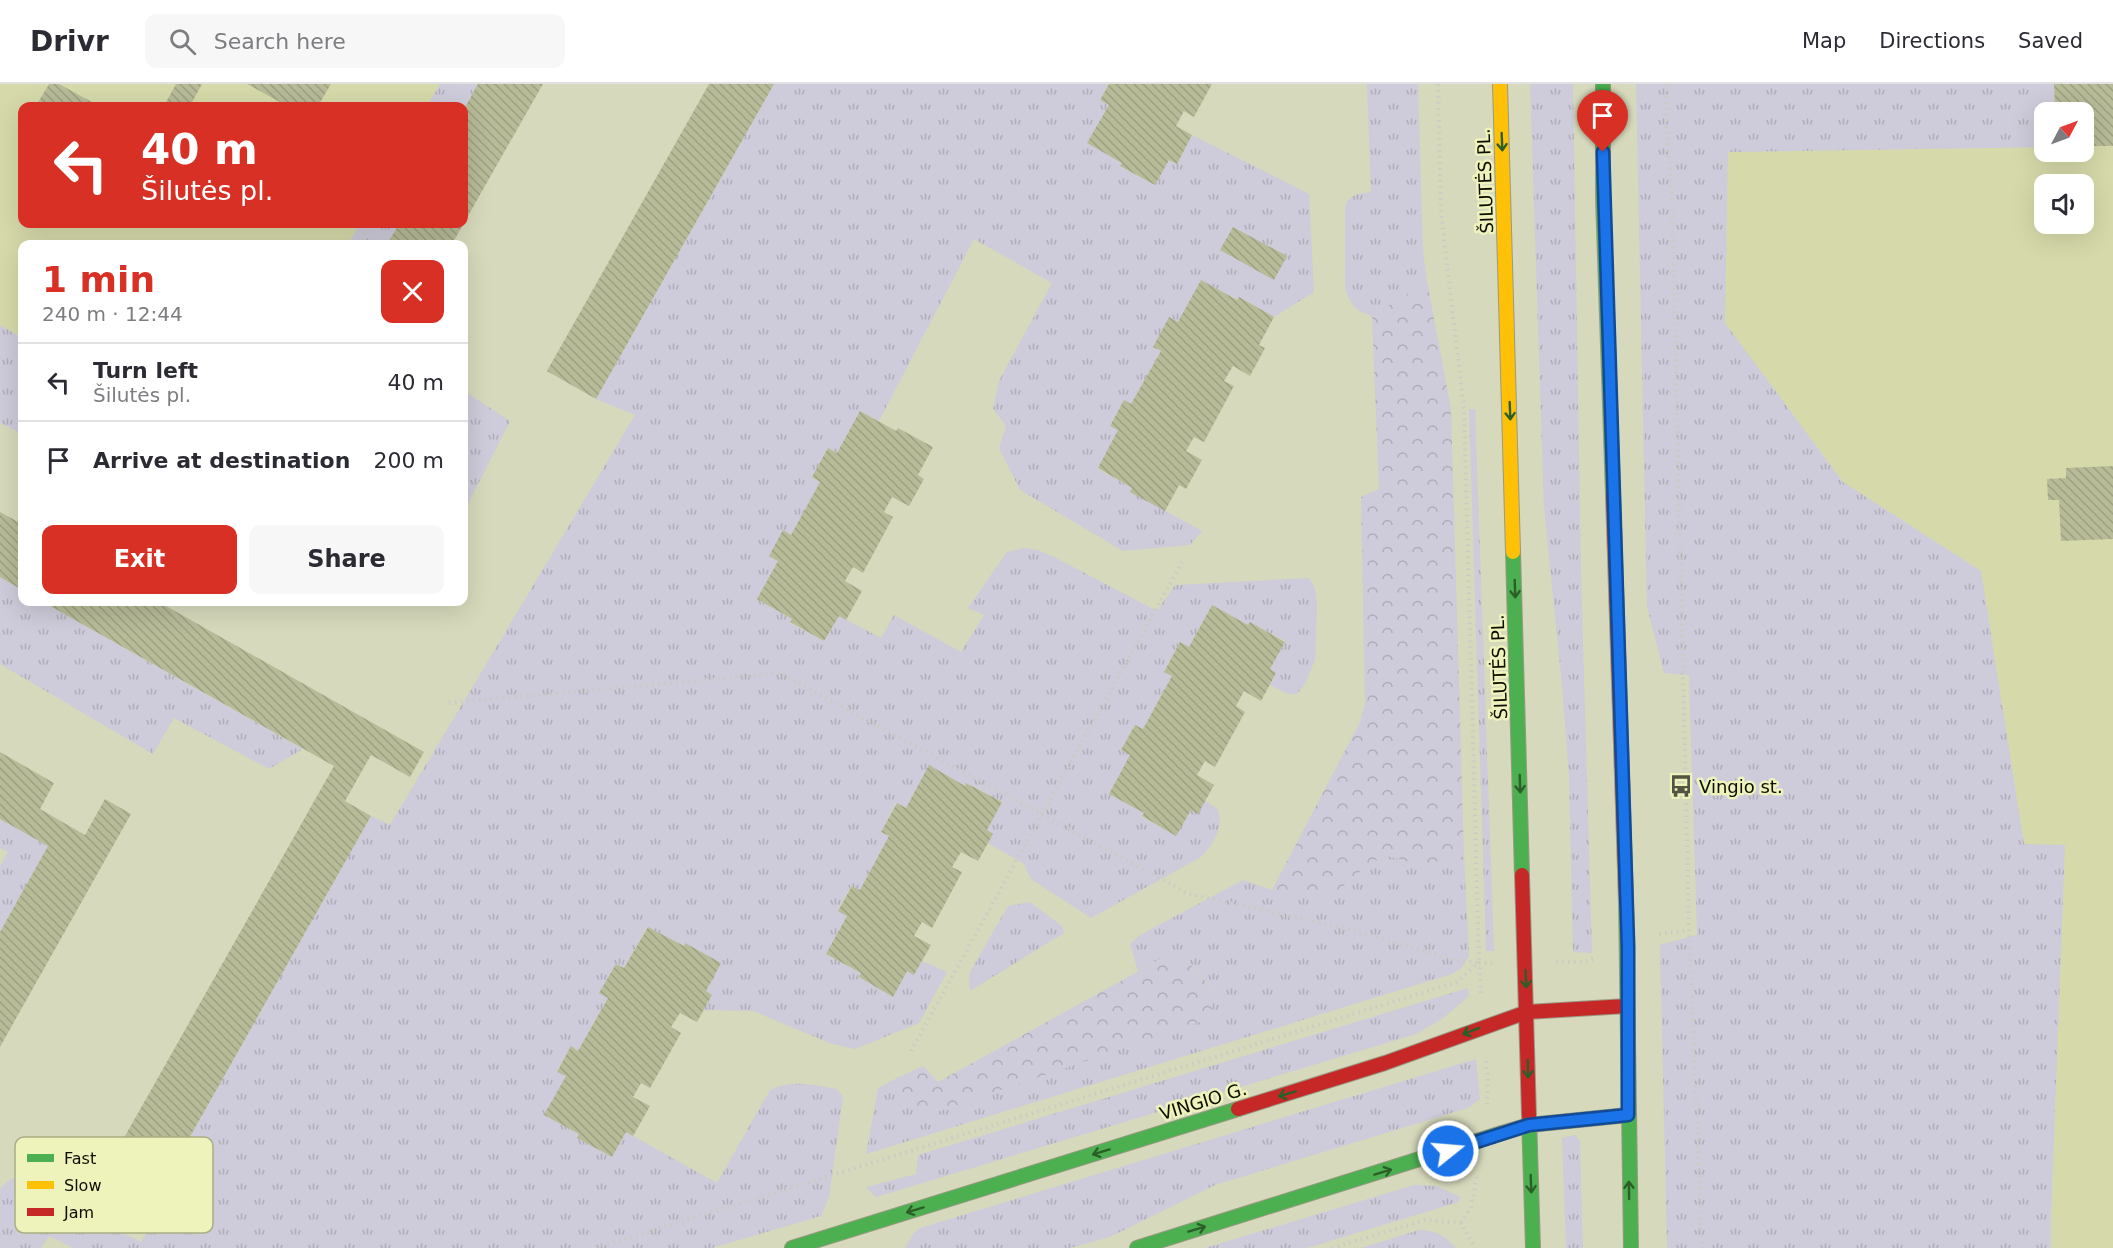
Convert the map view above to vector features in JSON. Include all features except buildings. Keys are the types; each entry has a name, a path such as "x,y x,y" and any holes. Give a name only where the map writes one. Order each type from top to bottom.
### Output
{"main road":[{"name":"ŠILUTĖS PL.","path":"1500,84 1533,1248"},
{"path":"1603,84 1603,209 1628,947 1631,1248"},
{"name":"VINGIO G.","path":"792,1248 866,1231 1385,1064 1527,1012 1628,1006"},
{"path":"1137,1248 1529,1125 1628,1115"}],"path":[{"path":"1438,84 1441,213 1464,409 1479,963"},
{"path":"1667,84 1666,127 1672,194 1689,930 1702,1248"},
{"path":"910,1051 1182,562"},
{"path":"449,703 780,673 1189,894 1353,930 1455,960 1479,963"},
{"path":"596,1248 1457,982 1479,963"},
{"path":"1332,1248 1425,1220 1461,1223 1474,1248"}],"shaded area":[{"path":"0,84 440,84 429,102 18,102 18,228 358,228 350,240 18,240 18,336 0,325"},
{"path":"2054,84 2113,84 2113,1248 2051,1248 2065,845 2024,845 1981,571 1843,482 1725,323 1727,152 2034,147 2034,162 2094,162 2094,102 2055,102"}],"green space":[{"path":"440,84 478,84 468,102 429,102"},
{"path":"774,84 1109,84 1100,100 1109,105 1088,143 1122,163 1121,167 1155,185 1169,160 1177,164 1192,135 1309,194 1314,292 1274,317 1239,297 1237,300 1201,281 1178,322 1169,318 1153,347 1161,351 1131,404 1124,400 1110,425 1118,430 1098,469 1132,488 1131,492 1202,531 1190,545 1123,551 1020,490 999,448 1006,426 993,409 999,381 1052,283 974,239 879,421 860,411 837,453 828,448 812,477 820,482 791,535 784,531 778,561 757,599 792,619 790,623 824,641 839,616 881,638 894,615 961,652 984,615 968,608 1007,552 1024,548 1038,550 1054,557 1157,611 1175,585 1309,578 1315,588 1317,604 1315,660 1305,684 1297,694 1288,694 1270,685 1276,673 1270,669 1285,641 1250,622 1248,625 1212,605 1189,647 1180,642 1164,671 1172,676 1143,729 1135,725 1121,750 1130,755 1109,794 1144,813 1142,817 1176,835 1191,810 1198,814 1205,800 1218,810 1218,830 1201,857 1091,918 1031,879 1024,864 988,843 993,834 987,830 1002,802 967,783 965,786 929,766 906,808 896,803 881,832 889,836 860,890 851,886 838,910 847,916 826,954 861,973 859,977 893,996 907,971 915,974 922,961 947,972 919,1023 855,1049 832,1044 753,1011 704,1010 706,991 684,946 647,927 624,968 616,964 600,993 608,998 578,1051 571,1047 557,1071 566,1076 545,1115 579,1134 578,1138 612,1157 626,1132 717,1183 770,1090 795,1084 837,1089 843,1097 829,1197 821,1216 712,1248 73,1248 49,1236 41,1248 0,1248 0,1189 15,1178 15,1233 123,1233 141,1242 146,1233 213,1233 213,1137 190,1137 371,816 390,825 635,415 596,399"},
{"path":"1367,84 1418,84 1423,251 1427,281 1372,316 1354,306 1345,288 1345,207 1352,197 1371,192"},
{"path":"1530,84 1573,84 1581,573 1592,953 1573,952 1569,777 1544,508"},
{"path":"1636,84 2054,84 2055,102 2034,102 2034,147 1728,152 1725,323 1843,482 1981,571 2024,844 2065,845 2051,1248 1667,1248 1660,945 1697,935 1689,675 1664,673 1647,607"},
{"path":"358,228 397,228 389,240 350,240"},
{"path":"1427,281 1451,409 1464,856 1420,865 1388,856 1370,863 1338,891 1319,899 1272,890 1360,722 1365,704 1361,497 1379,489 1372,316"},
{"path":"0,325 18,336 18,432 0,423"},
{"path":"468,394 510,421 468,504"},
{"path":"1469,409 1475,409 1494,951 1486,951"},
{"path":"0,577 18,588 18,606 50,606 303,749 269,769 174,718 153,754 0,664"},
{"path":"0,819 48,846 0,932 0,866 8,852 0,848"},
{"path":"1388,856 1420,865 1464,856 1469,956 1461,968 1452,974 866,1154 878,1088 897,1078 909,1109 1203,1021 1211,1013 1214,994 1210,985 1185,959 1166,956 1138,971 1130,944 1140,935 1243,880 1272,890 1338,891 1370,863"},
{"path":"1030,902 1063,927 1064,933 970,991 969,974 1008,906"},
{"path":"1166,956 1185,959 1210,986 1214,994 1211,1013 1203,1021 934,1113 909,1109 897,1078 923,1066 938,1082"},
{"path":"1468,988 1469,996 1442,1019 1416,1034 876,1197 866,1187 916,1174 918,1155"},
{"path":"1476,1059 1480,1099 1468,1108 1215,1185 1110,1237 1070,1248 905,1248 920,1228"},
{"path":"1575,1135 1580,1141 1583,1248 1566,1248 1562,1138"},
{"path":"1414,1185 1437,1186 1460,1197 1459,1202 1307,1248 1205,1248"},
{"path":"1419,1230 1440,1234 1456,1248 1361,1248"}],"traffic: fast":[{"path":"1603,84 1603,198 1613,495"},
{"path":"1513,552 1522,875"},
{"path":"1626,902 1631,1248"},
{"path":"792,1248 1238,1109"},
{"path":"1529,1116 1533,1248"},
{"path":"1137,1248 1502,1133"}],"traffic: slow":[{"path":"1500,84 1513,552"},
{"path":"1502,1133 1529,1125 1628,1115"}],"traffic: jam":[{"path":"1613,495 1626,902"},
{"path":"1522,875 1529,1116"},
{"path":"1238,1109 1385,1063 1527,1012 1627,1006"}],"place":[{"name":"Vingio st.","path":"1681,786"}],"route":[{"path":"1448,1151 1529,1125 1628,1115 1628,947 1603,152"}]}
